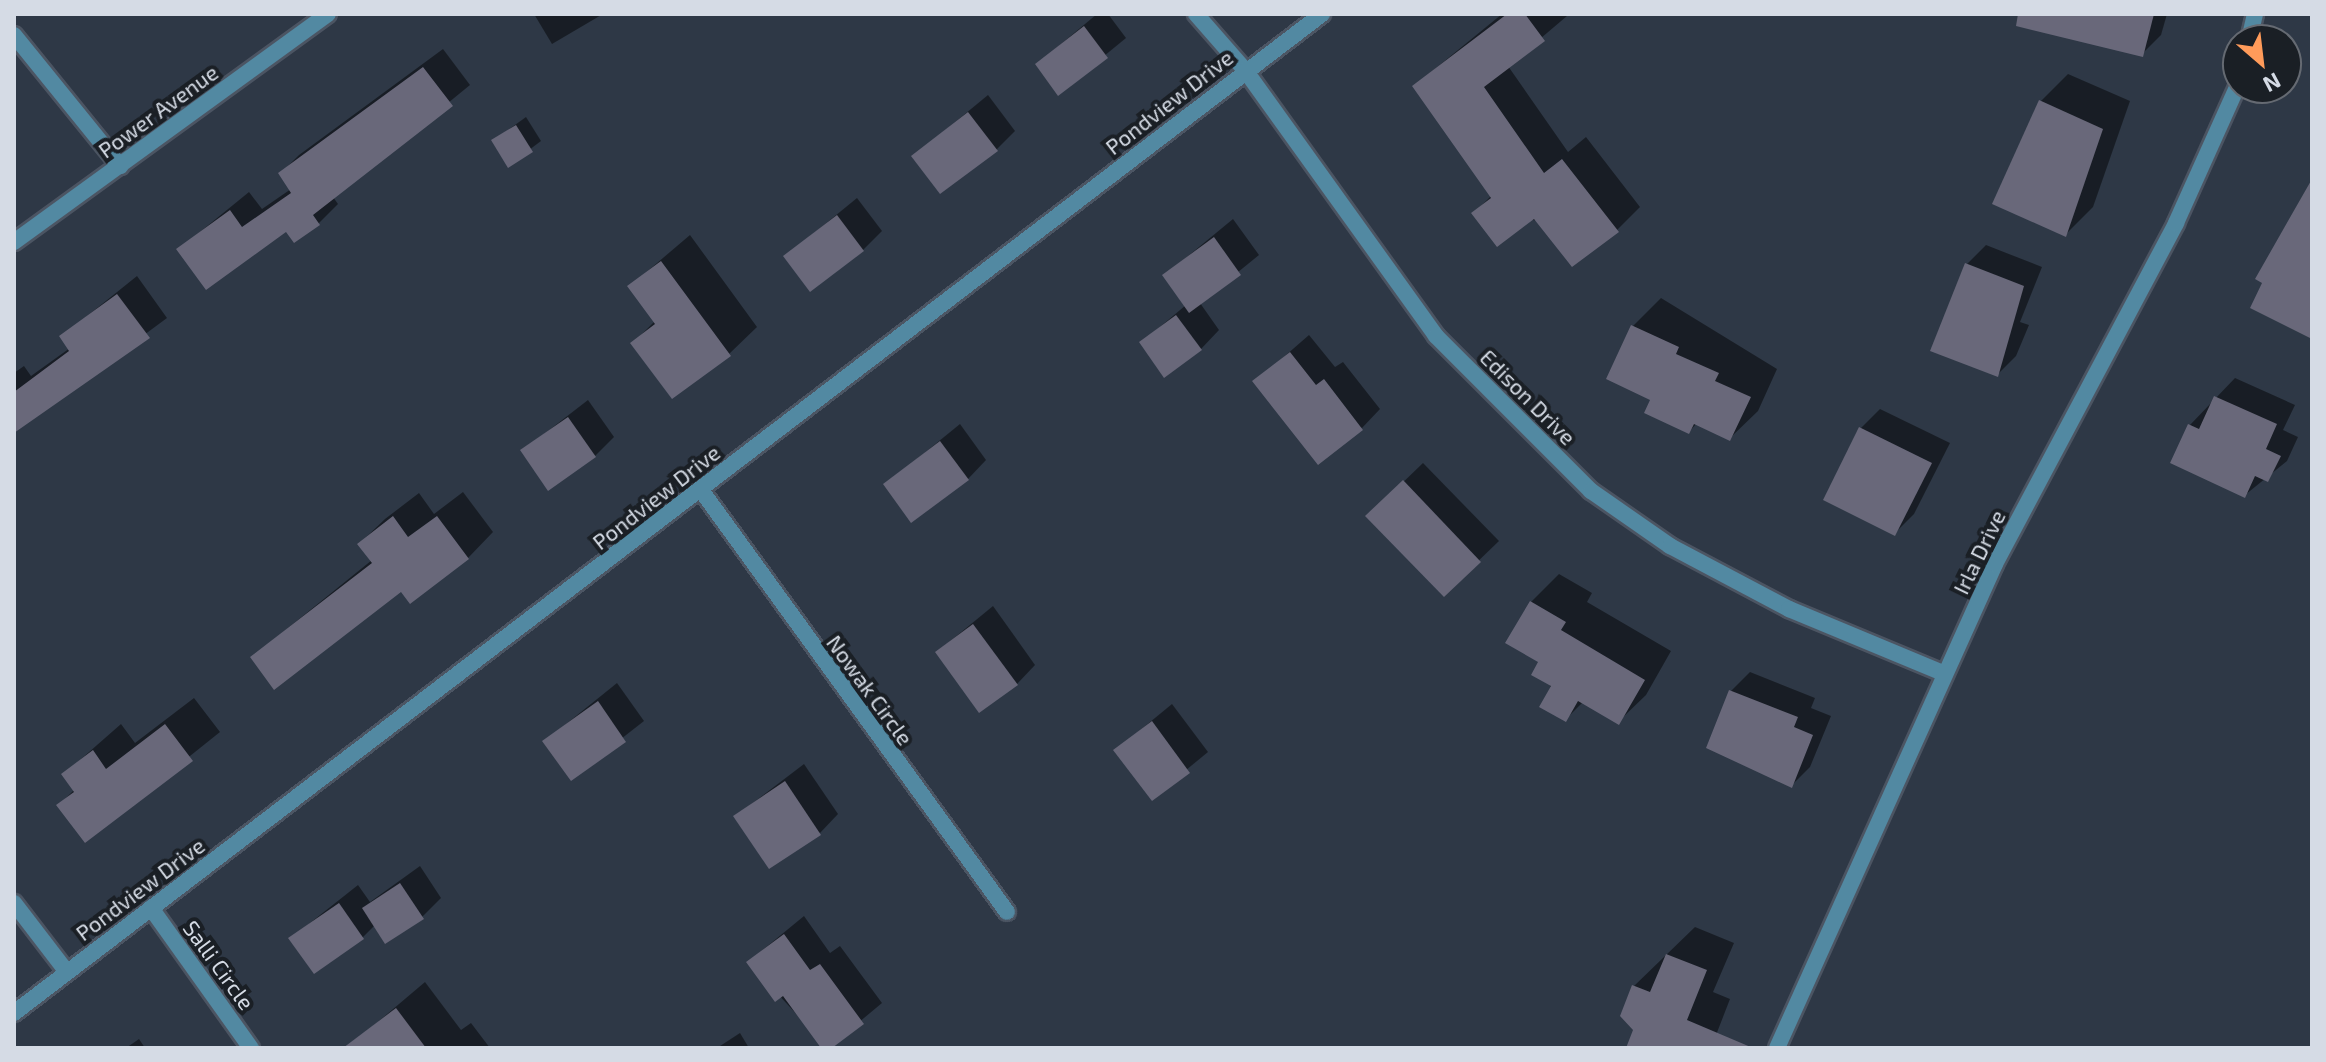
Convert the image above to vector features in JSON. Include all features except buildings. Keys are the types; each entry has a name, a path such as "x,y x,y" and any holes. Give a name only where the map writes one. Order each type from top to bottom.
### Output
{"street":[{"name":"Power Avenue","path":"14,242 328,14"},
{"name":"Edison Drive","path":"1196,14 1245,70 1436,336 1591,491 1670,546 1789,609 1945,674"},
{"name":"Pondview Drive","path":"14,1013 1322,14"},
{"path":"14,35 120,166"},
{"name":"Irla Drive","path":"1777,1048 1945,674 2176,223 2229,104"},
{"name":"Nowak Circle","path":"701,490 1007,912"},
{"path":"14,903 67,972"},
{"name":"Salli Circle","path":"151,908 251,1048"}]}
